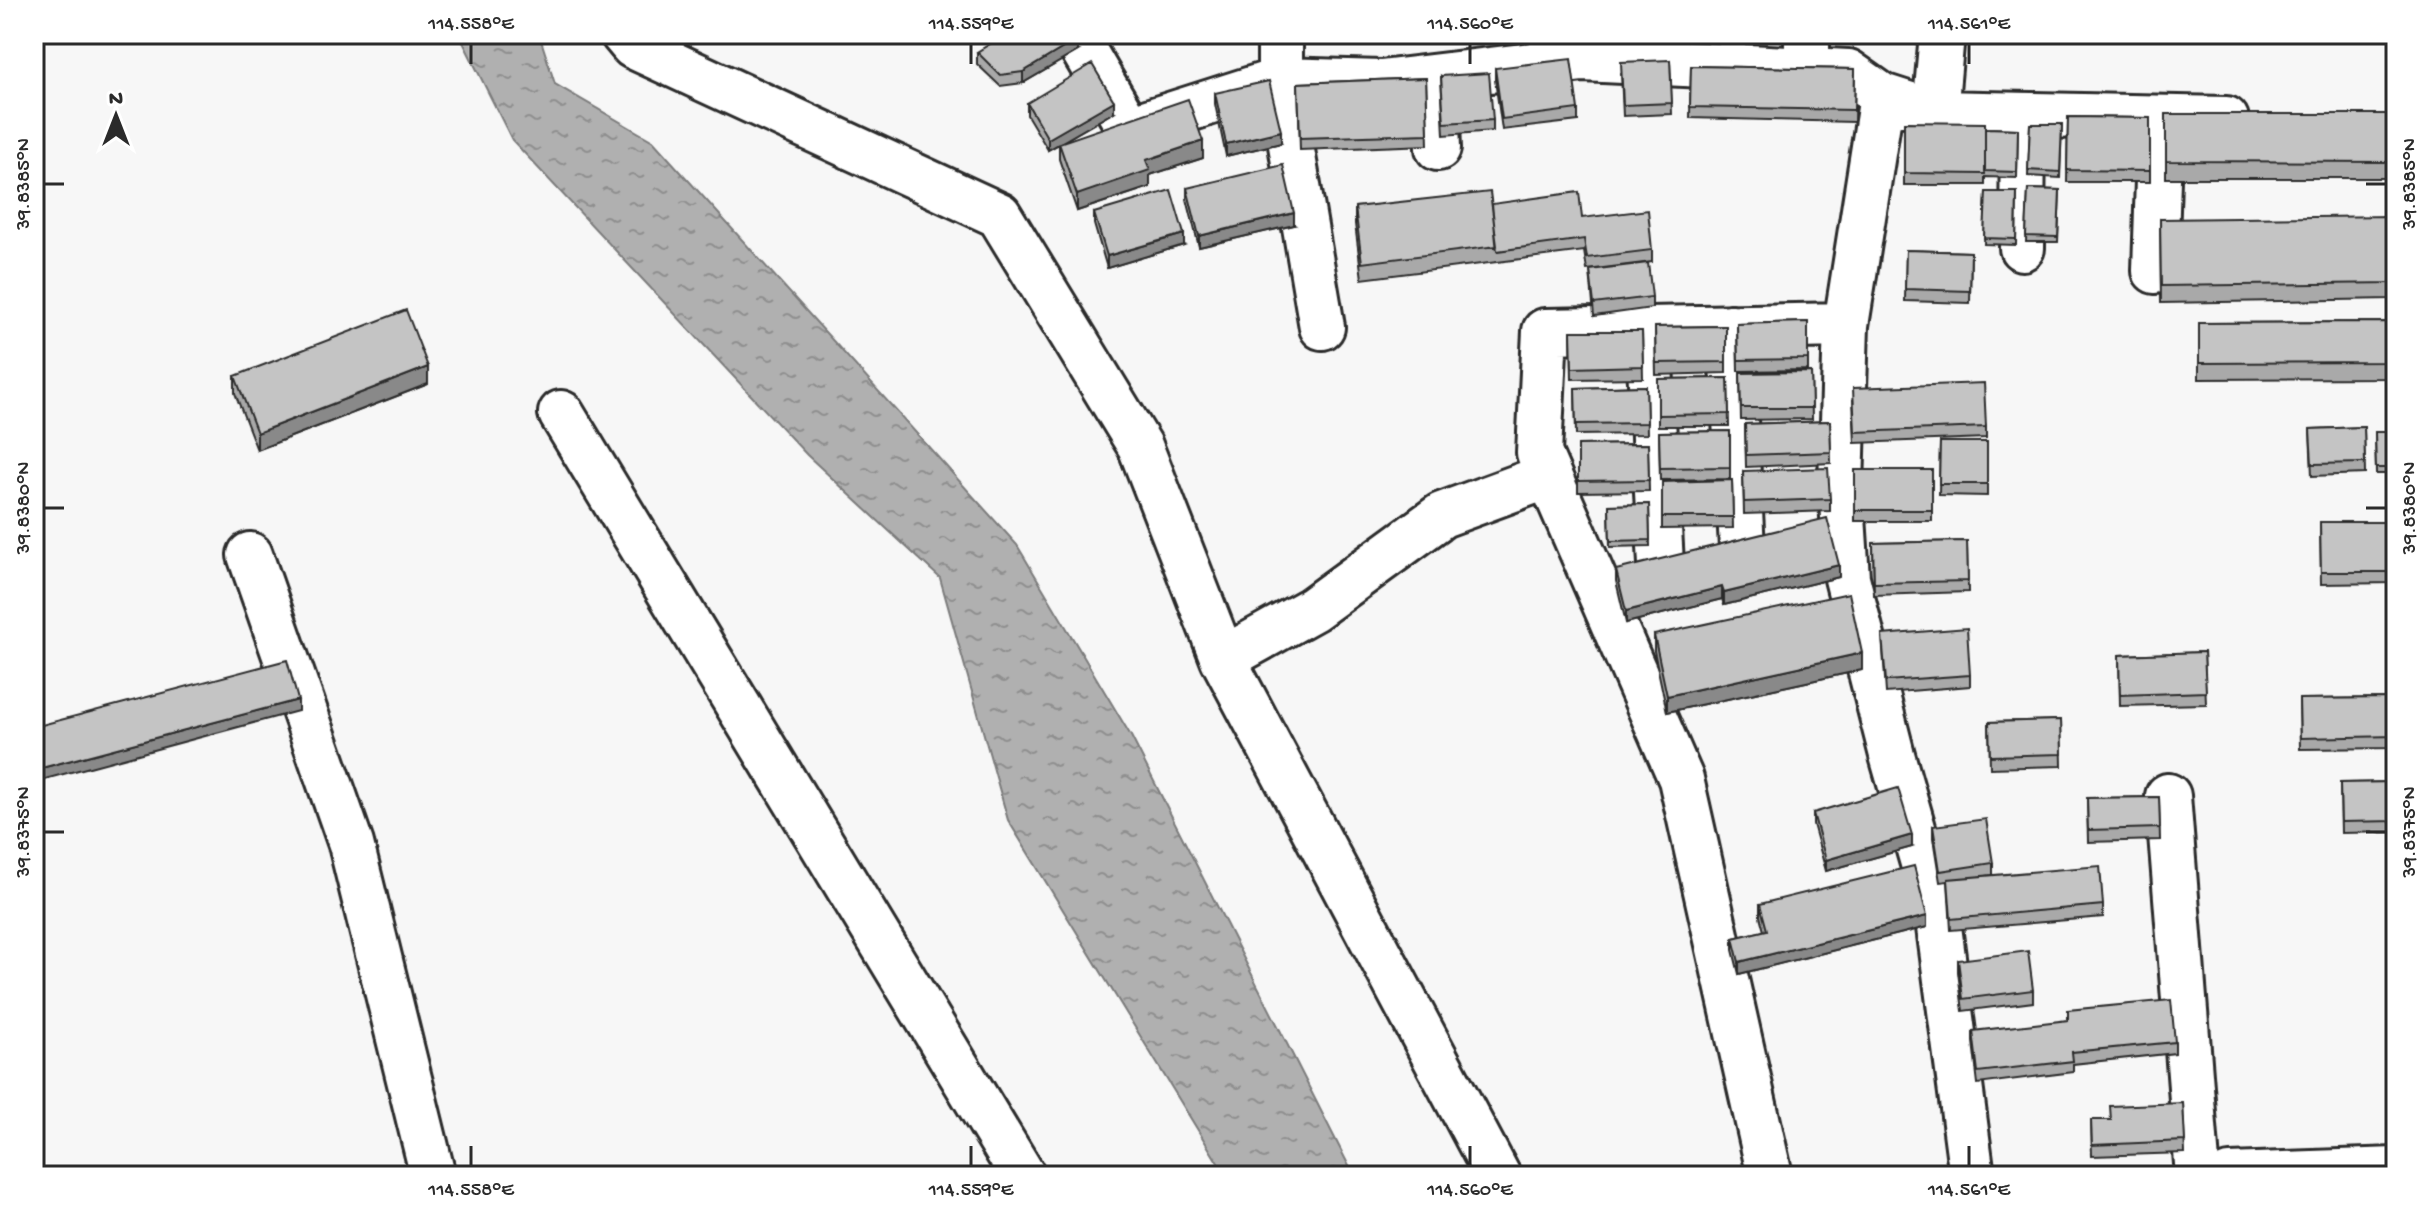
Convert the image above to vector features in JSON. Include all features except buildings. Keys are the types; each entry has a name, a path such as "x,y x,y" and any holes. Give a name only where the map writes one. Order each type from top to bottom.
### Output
{"street":[{"path":"623,34 633,46 999,215 1140,446 1223,659 1498,1176"},
{"path":"1074,34 1129,128 1280,80 1381,83 1435,77 1565,48 1583,59 1807,52 1848,72 1882,96 1935,113 2270,120"},
{"path":"1280,34 1280,80 1322,327"},
{"path":"1935,113 1942,34"},
{"path":"1435,77 1438,148"},
{"path":"1882,96 1846,325 1841,486 1847,578 1892,755 1937,912 1972,1176"},
{"path":"2022,248 2023,115"},
{"path":"2155,271 2160,118"},
{"path":"1770,1176 1681,779 1539,453 1545,331 1846,325"},
{"path":"1730,327 1742,548"},
{"path":"1648,329 1661,564"},
{"path":"561,413 1023,1176"},
{"path":"1223,659 1313,609 1442,515 1548,476"},
{"path":"250,555 351,844 433,1176"},
{"path":"2168,796 2198,1176"},
{"path":"2230,1176 2396,1170"}],"water":[{"path":"459,34 539,34 555,84 653,141 1017,545 1131,736 1354,1176 1226,1176 1008,820 940,578 807,455 512,140"}]}
